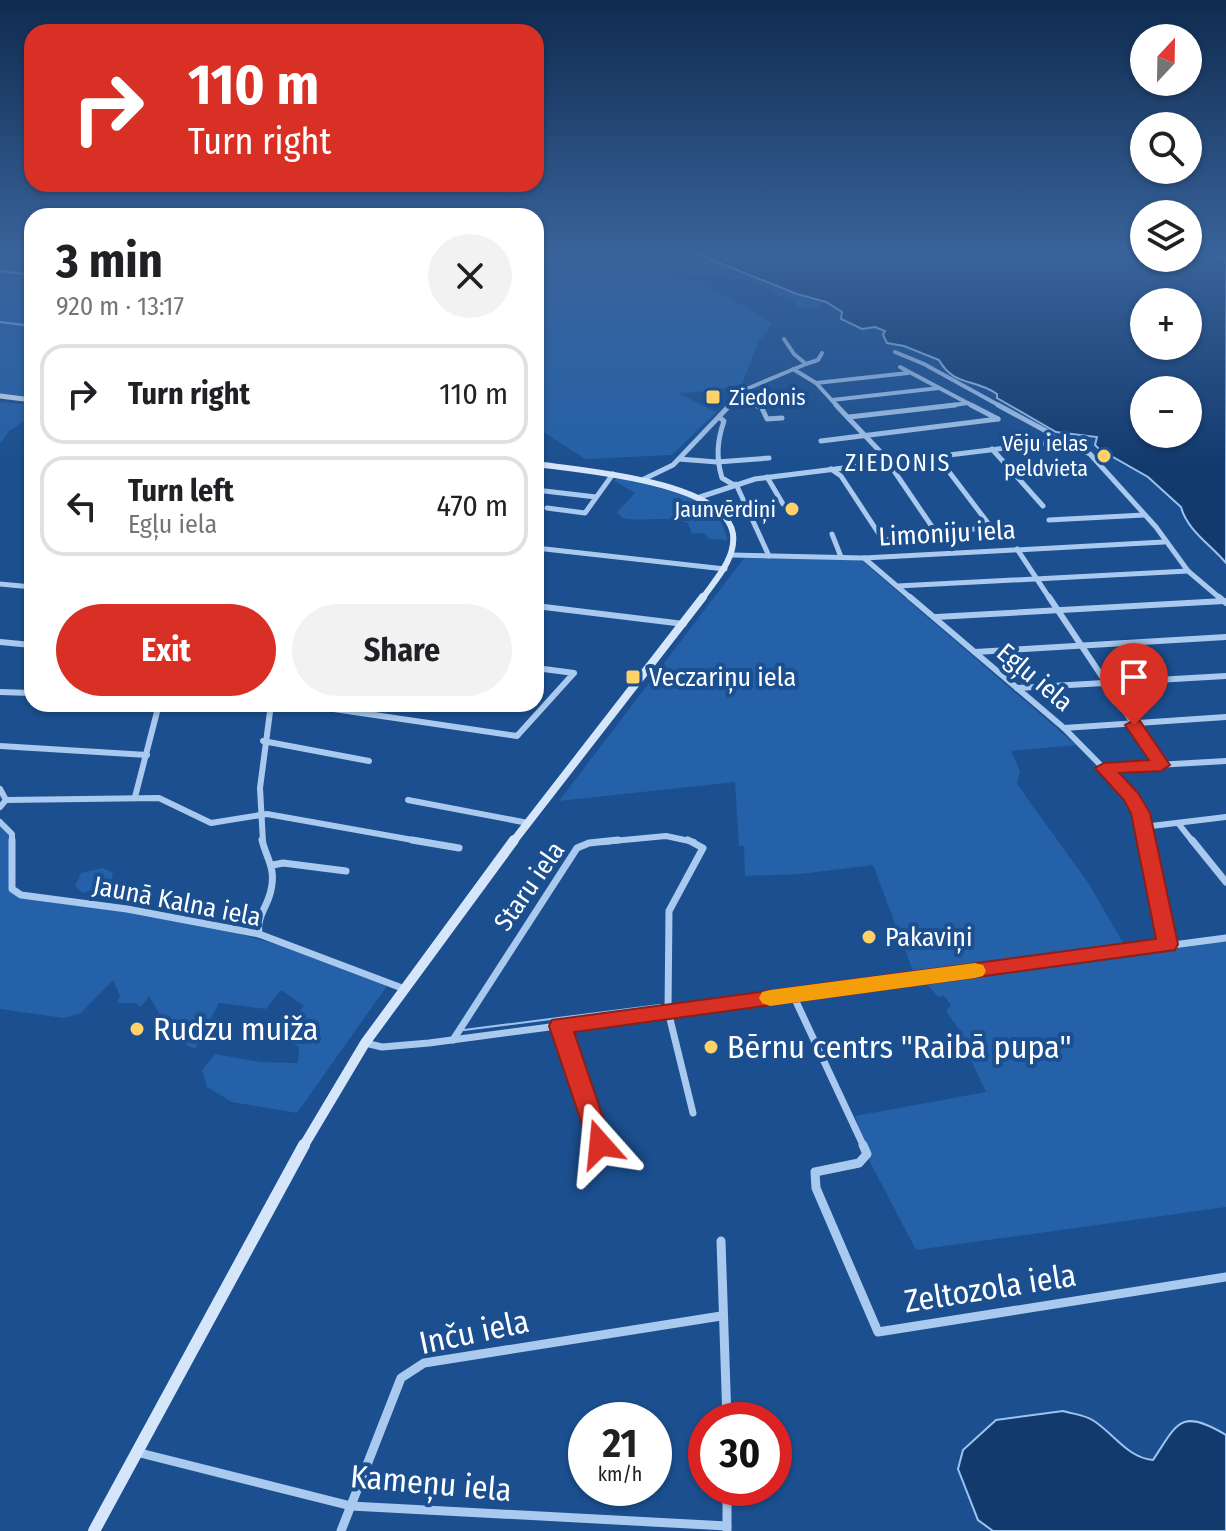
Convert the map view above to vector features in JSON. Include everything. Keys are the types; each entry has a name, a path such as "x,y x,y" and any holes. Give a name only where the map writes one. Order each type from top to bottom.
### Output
{"main road":[{"path":"0,396 24,399"},
{"path":"94,1531 311,1133 365,1043 402,988 684,624 732,555 733,539 729,525 712,505 700,497 644,479 544,465"}],"street":[{"path":"784,339 794,354 806,364"},
{"path":"895,352 924,364 1034,424 1056,440 1090,454 1164,537 1164,542 1188,571 1225,602"},
{"path":"644,479 679,459 752,385 818,360 822,353"},
{"path":"821,441 998,419 900,367"},
{"path":"793,369 816,383 889,462 937,534"},
{"path":"816,383 910,372"},
{"path":"832,400 939,388"},
{"path":"732,402 761,406 767,419 782,418"},
{"path":"849,417 968,403"},
{"path":"719,417 724,421 715,443 722,478 735,485 769,556"},
{"path":"700,497 767,477 1056,440"},
{"path":"992,449 1043,506"},
{"path":"831,469 841,476 883,540 991,527 936,456"},
{"path":"679,459 717,462 769,458"},
{"path":"547,508 585,513 613,474"},
{"path":"767,477 783,504"},
{"path":"544,491 596,497"},
{"path":"1049,520 1144,515"},
{"path":"832,534 841,557"},
{"name":"Limoniju iela","path":"732,555 864,558 1164,542"},
{"path":"544,549 725,569"},
{"path":"1017,549 1161,765"},
{"name":"Egļu iela","path":"864,558 1064,728 1136,803 1168,944"},
{"path":"898,586 1188,571"},
{"path":"0,584 24,586"},
{"path":"936,617 1225,602"},
{"path":"544,605 684,624"},
{"path":"975,652 1226,637"},
{"path":"0,642 24,644"},
{"path":"544,669 574,673 544,706"},
{"path":"1017,688 1226,676"},
{"path":"0,692 24,693"},
{"path":"135,797 157,712"},
{"path":"269,712 263,741 259,815 266,859 273,865"},
{"path":"354,712 517,736 539,712"},
{"path":"1064,728 1226,717"},
{"path":"263,741 369,761"},
{"path":"0,746 147,755"},
{"path":"1104,768 1226,761"},
{"path":"0,789 6,800"},
{"path":"0,807 6,800 159,798 211,823 259,815 317,821 459,848"},
{"path":"408,800 528,823"},
{"path":"1143,827 1226,817"},
{"name":"Jaunā Kalna iela","path":"0,822 12,834 12,889 21,895 127,909 259,934 402,988"},
{"path":"1178,823 1226,882"},
{"name":"Staru iela","path":"453,1040 577,848 589,843 676,835 695,840 703,848 669,911 668,1011"},
{"path":"273,865 283,863 346,871"},
{"path":"259,934 257,924 271,892 273,865"},
{"path":"365,1043 382,1047 453,1040 1226,938"},
{"name":"Zeltozola iela","path":"793,995 867,1154 859,1163 815,1172 816,1188 878,1332 1226,1277"},
{"path":"668,1011 693,1113"},
{"path":"560,1026 600,1144"},
{"path":"721,1241 726,1402"},
{"name":"Inču iela","path":"341,1531 401,1378 424,1363 721,1316"},
{"name":"Kameņu iela","path":"136,1452 351,1506 727,1528"},
{"path":"727,1506 727,1528"}],"shaded area":[{"path":"0,324 24,324 24,398 0,395"},
{"path":"544,324 771,324 758,343 742,384 710,391 678,393 716,412 672,455 585,459 544,432"},
{"path":"852,324 1130,324 1130,360 1202,360 1202,324 1226,324 1226,563 1194,530 1181,507 1148,477 1099,449 1095,445 1097,437 1056,432 997,398 997,394 989,389 951,374 939,360 904,346 887,343 883,335 885,331 875,327 862,329"},
{"path":"0,402 24,404 24,421 9,431 0,444"},
{"path":"618,477 668,488 700,501 722,524 727,540 710,539 703,533 692,534 688,523 680,520 622,518 617,512 635,493 614,481"},
{"path":"744,558 861,560 1076,745 1011,751 1020,771 1017,784 1089,884 1126,948 913,971 873,865 801,874 745,876 744,846 739,846 735,782 559,801"},
{"path":"0,825 11,836 8,886 23,899 110,909 229,931 275,944 387,986 297,1113 232,1102 207,1087 202,1070 215,1054 261,1062 298,1063 299,1047 279,1033 304,1006 281,990 266,1009 219,1003 195,1049 174,1039 149,996 141,1007 135,1003 117,1003 120,996 113,980 81,1013 64,1018 0,1009"},
{"path":"103,868 113,873 111,884 83,893 75,886 81,873"},
{"path":"1226,941 1226,1207 916,1250 870,1162 855,1116 986,1092 961,1039 965,1038 946,1011 951,1005 944,996 938,997 924,980"},
{"path":"1063,1411 1091,1419 1136,1455 1153,1460 1175,1429 1189,1421 1199,1422 1226,1435 1226,1531 993,1531 978,1520 958,1469 963,1450 996,1420"}],"waterway":[{"path":"20,324 24,325"},
{"path":"464,1030 660,1005"}],"slow traffic":[{"path":"770,998 975,971"}],"place":[{"name":"Ziedonis","path":"713,397"},
{"name":"Vēju ielas peldvieta","path":"1104,456"},
{"name":"Jaunvērdiņi","path":"792,509"},
{"name":"Veczariņu iela","path":"633,677"},
{"name":"Pakaviņi","path":"869,937"},
{"name":"Rudzu muiža","path":"137,1029"},
{"name":"Bērnu centrs \"Raibā pupa\"","path":"711,1047"}],"district":[{"name":"ZIEDONIS","path":"898,463"}],"route":[{"path":"600,1144 560,1026 1168,944 1164,939 1141,813 1132,797 1104,768 1161,765 1134,725"}]}
